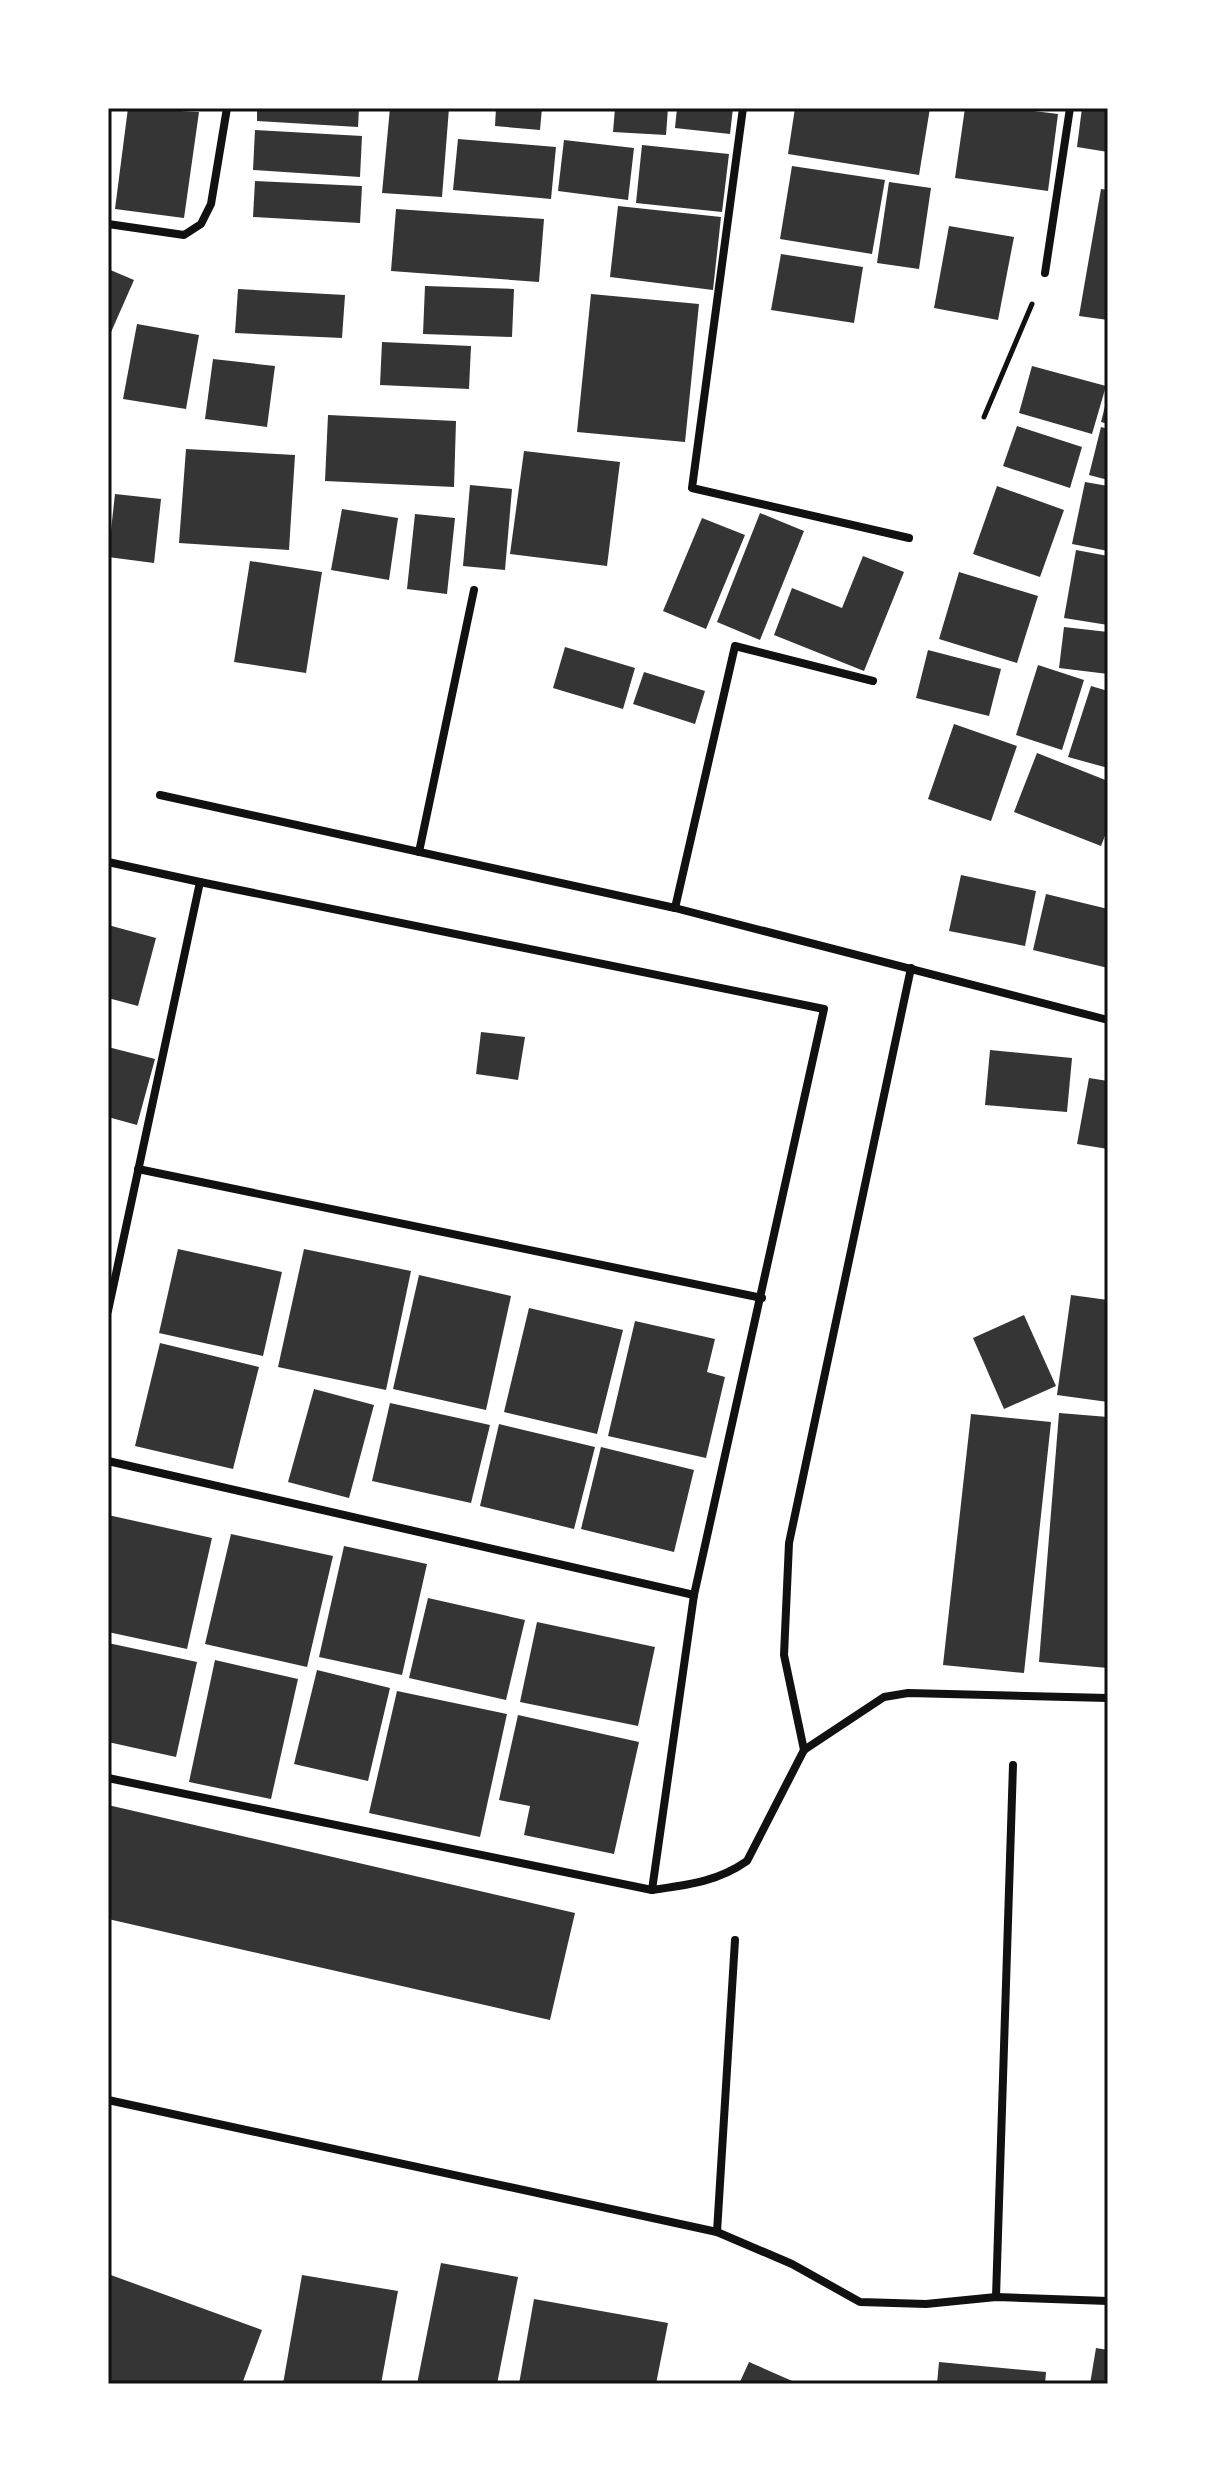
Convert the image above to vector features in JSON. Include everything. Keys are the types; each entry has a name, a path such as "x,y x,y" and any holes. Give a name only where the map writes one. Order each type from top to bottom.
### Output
{"street":[{"path":"108,224 184,235 201,224 211,204 227,108"},
{"path":"743,108 692,488 909,538"},
{"path":"1045,273 1070,108"},
{"path":"419,852 474,590"},
{"path":"675,908 735,646 873,681"},
{"path":"160,795 675,908 1108,1020"},
{"path":"108,862 824,1009 694,1595 652,1890"},
{"path":"108,1311 200,882"},
{"path":"804,1750 784,1655 789,1543 911,968"},
{"path":"138,1169 762,1298"},
{"path":"108,1461 694,1595"},
{"path":"108,1778 652,1890 705,1883 731,1873 747,1861 804,1750 884,1697 908,1693 1108,1698"},
{"path":"996,2297 1013,1765"},
{"path":"717,2232 735,1940"},
{"path":"108,2100 717,2232 792,2264 860,2302 926,2304 996,2297 1108,2301"}],"path":[{"path":"984,417 1045,273"}],"building":[{"path":"128,108 199,112 184,218 115,209"},
{"path":"257,108 359,108 358,127 257,121"},
{"path":"390,108 449,108 442,197 382,193"},
{"path":"496,108 542,108 540,130 495,126"},
{"path":"615,108 668,108 666,135 613,132"},
{"path":"677,108 733,108 730,134 675,128"},
{"path":"795,108 930,108 919,175 788,154"},
{"path":"965,108 1009,108 1058,114 1048,191 955,178"},
{"path":"1082,108 1108,108 1108,152 1077,147"},
{"path":"255,130 362,136 360,177 253,170"},
{"path":"458,139 556,147 551,199 453,190"},
{"path":"564,140 634,148 628,200 558,191"},
{"path":"642,145 729,154 722,212 636,203"},
{"path":"792,166 885,180 872,254 780,239"},
{"path":"255,181 362,186 360,223 253,217"},
{"path":"889,182 931,188 919,269 877,263"},
{"path":"1101,189 1108,190 1108,320 1079,316"},
{"path":"618,206 721,217 713,290 610,277"},
{"path":"396,209 544,219 539,282 391,271"},
{"path":"949,226 1014,237 998,320 934,308"},
{"path":"781,254 863,267 854,323 771,310"},
{"path":"108,269 134,280 108,339"},
{"path":"425,286 514,289 512,337 423,334"},
{"path":"238,289 345,295 342,338 235,333"},
{"path":"591,294 699,304 685,442 577,432"},
{"path":"137,324 199,335 186,409 123,399"},
{"path":"382,342 471,346 469,389 380,385"},
{"path":"213,359 275,366 267,427 205,419"},
{"path":"1032,366 1106,386 1092,434 1019,413"},
{"path":"1108,398 1108,424 1101,422"},
{"path":"328,415 456,421 454,487 325,481"},
{"path":"1017,426 1082,447 1070,488 1003,466"},
{"path":"1101,427 1108,429 1108,480 1089,475"},
{"path":"186,449 295,455 289,550 179,543"},
{"path":"524,451 620,462 607,566 510,554"},
{"path":"1085,482 1108,486 1108,551 1072,544"},
{"path":"470,485 512,489 505,570 463,566"},
{"path":"997,486 1064,510 1040,577 973,554"},
{"path":"115,494 161,499 154,563 108,557"},
{"path":"342,509 398,518 389,580 331,570"},
{"path":"760,513 804,531 760,640 717,622"},
{"path":"415,514 455,518 447,594 407,589"},
{"path":"702,518 745,535 706,629 663,611"},
{"path":"1076,550 1108,556 1108,625 1064,618"},
{"path":"863,556 904,572 864,671 774,635 792,588 842,608"},
{"path":"250,561 322,572 306,673 234,662"},
{"path":"959,572 1038,596 1017,663 939,639"},
{"path":"1064,627 1108,632 1108,674 1059,668"},
{"path":"565,647 635,668 623,709 553,688"},
{"path":"928,650 1001,669 989,716 916,698"},
{"path":"1038,665 1084,680 1062,750 1016,735"},
{"path":"644,672 705,691 695,724 633,704"},
{"path":"1091,686 1108,691 1108,768 1068,757"},
{"path":"954,724 1017,746 991,821 928,799"},
{"path":"1037,753 1108,781 1108,828 1101,846 1014,812"},
{"path":"961,875 1036,891 1025,946 949,931"},
{"path":"1046,894 1108,909 1108,968 1033,950"},
{"path":"108,925 156,938 138,1006 108,998"},
{"path":"481,1032 525,1037 518,1080 476,1074"},
{"path":"108,1047 155,1059 137,1125 108,1117"},
{"path":"990,1050 1072,1058 1067,1112 985,1105"},
{"path":"1089,1078 1108,1081 1108,1149 1077,1144"},
{"path":"178,1249 282,1272 263,1356 159,1333"},
{"path":"304,1249 411,1271 386,1390 278,1367"},
{"path":"419,1275 511,1296 486,1410 393,1389"},
{"path":"1071,1295 1108,1300 1108,1402 1057,1395"},
{"path":"529,1308 623,1330 597,1434 504,1412"},
{"path":"1024,1315 1056,1386 1004,1409 973,1338"},
{"path":"635,1321 715,1339 707,1372 725,1377 706,1458 608,1436"},
{"path":"160,1343 259,1367 233,1469 135,1446"},
{"path":"314,1389 374,1405 349,1498 288,1482"},
{"path":"390,1403 490,1425 471,1503 372,1481"},
{"path":"1059,1413 1108,1417 1108,1668 1039,1662"},
{"path":"971,1414 1051,1422 1024,1673 943,1665"},
{"path":"499,1424 595,1447 574,1529 480,1506"},
{"path":"601,1447 694,1470 674,1552 581,1529"},
{"path":"108,1515 212,1538 187,1649 108,1632"},
{"path":"231,1534 333,1556 307,1667 205,1644"},
{"path":"344,1546 427,1564 402,1675 319,1657"},
{"path":"428,1598 525,1620 506,1700 409,1678"},
{"path":"537,1622 655,1647 638,1726 520,1702"},
{"path":"108,1643 197,1662 176,1757 108,1742"},
{"path":"215,1660 298,1679 271,1799 189,1782"},
{"path":"317,1670 390,1688 368,1781 294,1764"},
{"path":"397,1691 507,1714 480,1837 369,1813"},
{"path":"518,1715 639,1742 614,1854 524,1835 530,1806 499,1800"},
{"path":"108,1805 575,1913 550,2020 108,1919"},
{"path":"441,2263 518,2277 497,2384 417,2384"},
{"path":"108,2274 262,2330 242,2384 108,2384"},
{"path":"302,2275 398,2291 381,2384 283,2384"},
{"path":"534,2299 668,2323 656,2384 519,2384"},
{"path":"1096,2348 1108,2350 1108,2384 1090,2384"},
{"path":"749,2362 799,2384 739,2384"},
{"path":"939,2362 1046,2372 1045,2384 937,2384"}]}
